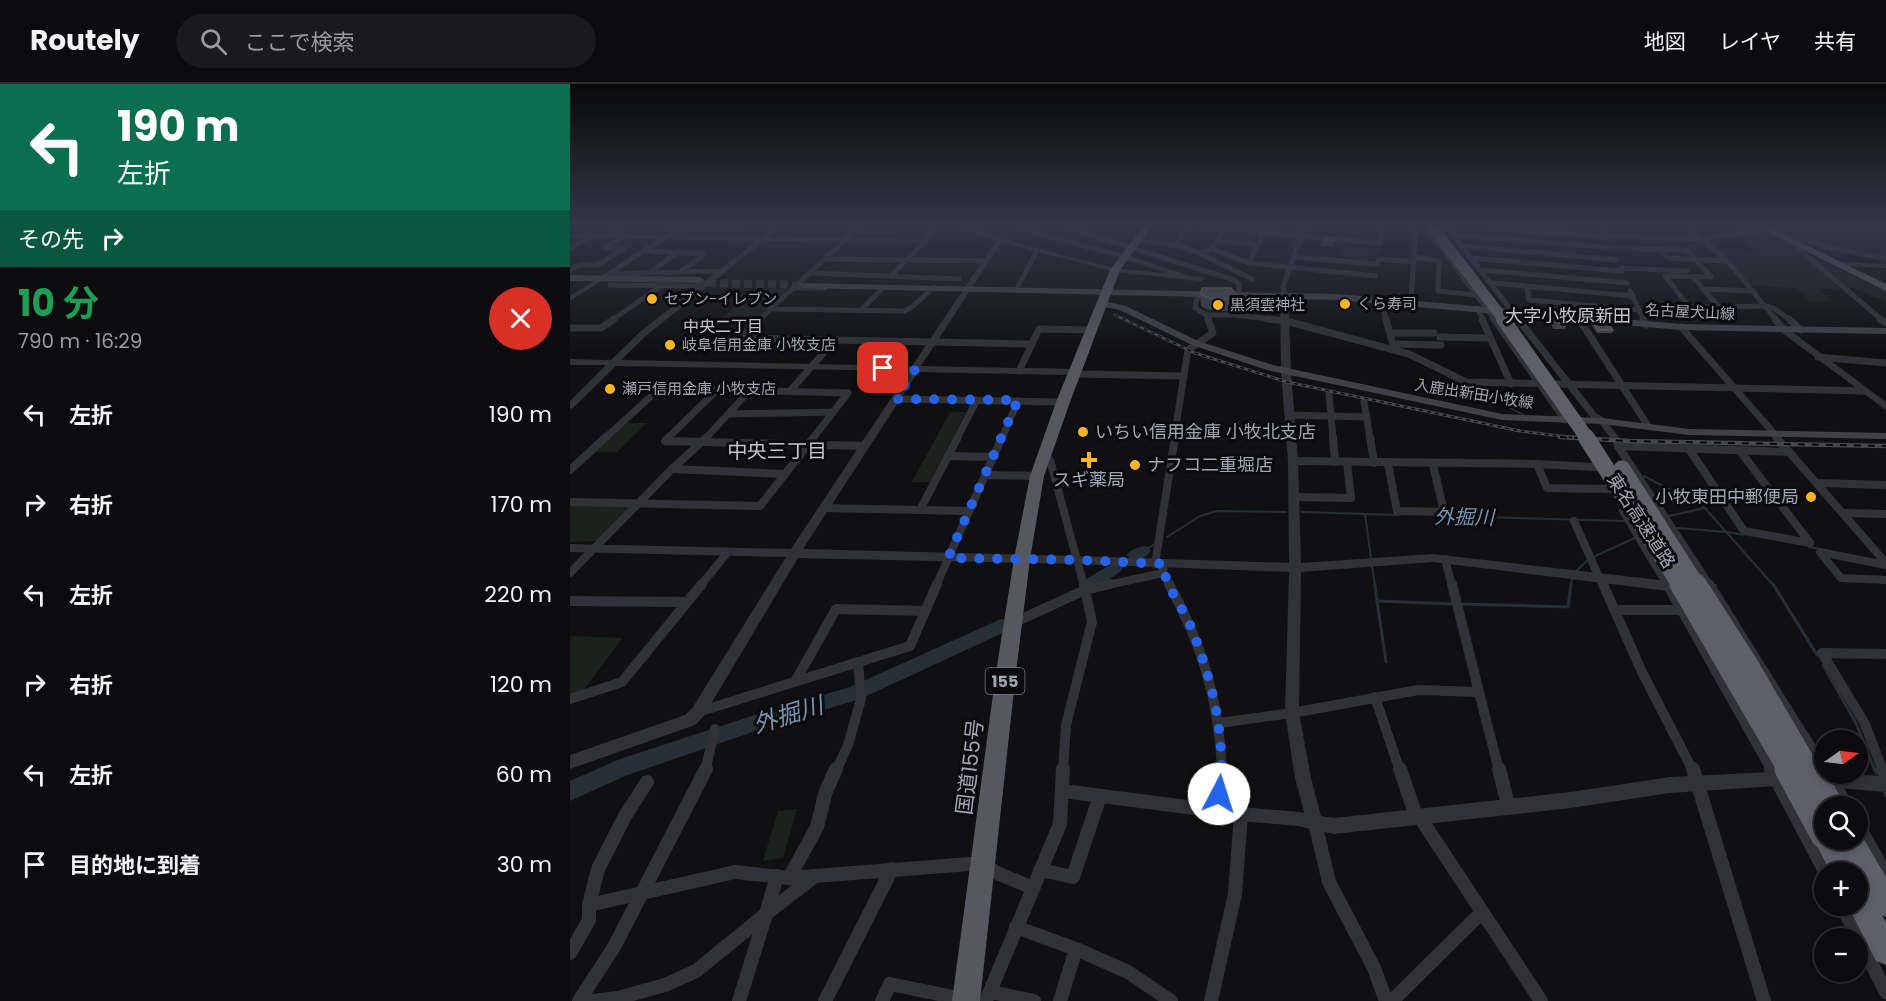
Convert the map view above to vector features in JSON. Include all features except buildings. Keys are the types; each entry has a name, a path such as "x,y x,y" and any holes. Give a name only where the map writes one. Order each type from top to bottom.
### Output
{"highway":[{"name":"東名高速道路","path":"1463,268 1560,398 1629,501 1729,664 1814,817"},
{"name":"東名高速道路","path":"1474,268 1572,398 1644,500 1748,664 1826,796"},
{"path":"1846,268 1886,287"},
{"path":"1851,268 1886,287"},
{"name":"国道155号","path":"966,1000 1013,623 1037,476 1075,371 1118,270"},
{"name":"国道155号","path":"1075,371 1098,332 1108,305 1110,291"},
{"path":"1856,850 1886,903"},
{"path":"1868,916 1886,951"}],"main road":[{"path":"603,278 700,283"},
{"path":"570,280 603,278 700,283"},
{"name":"名古屋犬山線","path":"919,288 966,284 1110,291"},
{"name":"名古屋犬山線","path":"800,285 934,288 966,284 1110,291 1358,294 1457,306"},
{"name":"名古屋犬山線","path":"1198,292 1285,293 1481,308 1681,327 1886,331"},
{"name":"入鹿出新田小牧線","path":"1108,305 1123,308 1195,343 1286,372 1491,415 1602,421 1689,432 1886,436"}],"street":[{"path":"570,299 618,268"},
{"path":"622,279 649,273 656,268"},
{"path":"680,272 686,268"},
{"path":"570,406 644,333 700,283 726,268"},
{"path":"817,268 740,338 1032,344"},
{"path":"891,276 899,268"},
{"path":"698,712 794,554 916,368 966,284 980,268"},
{"path":"1018,286 1028,268"},
{"path":"1109,268 1161,271 1201,279"},
{"path":"1157,268 1161,271"},
{"path":"1161,271 1166,268"},
{"path":"1197,268 1234,280 1239,284 1239,291"},
{"path":"1229,268 1252,279"},
{"path":"1376,276 1289,268 1283,287 1294,497 1292,713 1303,777 1329,882 1374,968 1386,1001"},
{"path":"1411,299 1414,268"},
{"path":"1439,268 1438,291 1476,294"},
{"path":"1455,268 1476,294 1489,338 1510,384"},
{"path":"1562,268 1569,291"},
{"path":"1598,268 1689,271"},
{"path":"1703,268 1711,277 1665,276 1689,308 1771,306 1801,330"},
{"path":"1732,268 1754,291 1784,330 1818,357 1883,402"},
{"path":"1820,268 1886,323"},
{"path":"1622,269 1646,325"},
{"path":"1482,270 1627,284"},
{"path":"1482,270 1594,416 1602,421 1621,447"},
{"path":"603,278 649,273 722,271"},
{"path":"1207,271 1201,279 1195,309 1207,315 1234,315 1286,321 1393,347 1466,382 1865,391"},
{"path":"811,273 891,276 966,284"},
{"path":"1694,277 1718,306"},
{"path":"909,278 919,288"},
{"path":"610,285 700,283"},
{"path":"1492,283 1633,296"},
{"path":"570,328 602,328 661,285"},
{"path":"800,285 882,289 919,288"},
{"path":"1527,287 1529,300 1639,310"},
{"path":"770,309 904,311 912,309 919,288"},
{"path":"861,310 882,289"},
{"path":"1704,289 1754,291"},
{"path":"1381,300 1393,347"},
{"path":"1481,308 1516,349 1565,420"},
{"path":"1207,315 1213,333 1195,343 1188,350 1161,567 1187,616 1197,642 1206,668 1219,723 1222,758 1217,811"},
{"path":"1578,318 1648,426"},
{"path":"1681,327 1885,561"},
{"path":"1019,371 1039,329 1092,330"},
{"path":"1390,333 1438,338 1489,338"},
{"path":"1393,347 1438,338"},
{"path":"790,391 835,340"},
{"path":"1516,349 1543,347"},
{"path":"1818,357 1886,363"},
{"path":"570,362 1075,371 1184,376"},
{"path":"570,470 660,388 848,393 760,506 570,502"},
{"path":"718,389 665,441 865,446"},
{"path":"570,573 672,469 730,414 750,390"},
{"path":"1329,394 1335,462"},
{"path":"896,399 1063,402"},
{"path":"920,510 977,400"},
{"path":"570,762 681,723 698,712 910,646 1018,400"},
{"path":"1364,402 1374,463"},
{"path":"730,414 833,411"},
{"path":"1289,416 1367,417"},
{"path":"1578,439 1701,640 1820,862"},
{"path":"1789,452 1618,446 1743,636 1814,750"},
{"path":"1689,449 1744,531 1810,543 1740,451"},
{"path":"1034,1001 989,996 1060,824 1066,726 1092,622 1078,560 1050,460 1044,454"},
{"path":"570,456 582,457"},
{"path":"948,456 994,456"},
{"path":"1293,461 1537,464 1595,467"},
{"path":"1294,497 1351,498 1347,462"},
{"path":"1388,463 1397,511 1444,512 1433,464"},
{"path":"1537,464 1547,488 1610,489"},
{"path":"672,469 784,474"},
{"path":"986,475 1037,476"},
{"path":"1817,483 1886,485"},
{"path":"824,508 968,511"},
{"path":"1843,513 1886,514"},
{"path":"1574,520 1642,672 1694,772 1764,1001"},
{"path":"570,548 1078,560 1161,567 1295,568 1382,561 1445,560 1668,586 1711,587"},
{"path":"570,699 622,682 728,552"},
{"path":"1885,561 1820,552 1841,578 1886,580"},
{"path":"1445,560 1508,805"},
{"path":"1013,623 1085,590 1161,567"},
{"path":"570,600 687,602"},
{"path":"796,680 836,609 925,611"},
{"path":"1615,610 1683,610"},
{"path":"1701,640 1743,636"},
{"path":"1886,654 1822,653 1864,722 1886,778"},
{"path":"739,1001 766,914 783,877 817,827 826,791 848,745 861,699 858,662"},
{"path":"1219,723 1292,713 1418,690 1479,692"},
{"path":"1375,697 1417,816 1541,1001"},
{"path":"579,1001 614,947 705,772 715,729"},
{"path":"1063,791 1241,814 1299,819 1334,826 1508,805 1571,800 1696,783 1814,774"},
{"path":"1868,781 1886,784"},
{"path":"570,953 589,920 589,905 598,869 625,816 647,782"},
{"path":"1040,870 1073,877 1100,796"},
{"path":"1210,1001 1235,894 1241,814"},
{"path":"1868,843 1886,875"},
{"path":"589,905 735,872 783,877 815,876 983,863 997,873 1033,888"},
{"path":"825,1001 892,869"},
{"path":"593,1001 618,998 665,985 696,971 815,876"},
{"path":"1392,1001 1482,913"},
{"path":"1847,916 1886,992"},
{"path":"1016,927 1076,949 1128,972 1171,1001"},
{"path":"1060,1001 1076,949"},
{"path":"882,1001 890,984 966,1000"}],"shaded area":[{"path":"1733,268 1817,268 1841,289 1819,289 1833,302 1810,301 1797,288 1750,286"},
{"path":"1821,268 1841,268 1886,290 1886,301 1838,282"},
{"path":"755,289 788,289 754,321 718,321"},
{"path":"950,412 966,412 930,482 912,482"},
{"path":"622,423 647,423 617,452 591,452"},
{"path":"570,505 630,507 597,541 570,542"},
{"path":"570,636 622,638 584,690 570,695"},
{"path":"797,809 783,858 763,861 778,811"}],"waterway":[{"path":"1465,384 1524,415"},
{"path":"1644,476 1705,508"},
{"name":"外掘川","path":"1669,516 1705,508"},
{"path":"1705,508 1726,532"},
{"name":"外掘川","path":"1167,537 1200,516 1217,511 1286,512"},
{"name":"外掘川","path":"1302,512 1399,515"},
{"path":"1365,514 1371,558"},
{"name":"外掘川","path":"1440,516 1626,521"},
{"path":"1677,528 1726,532"},
{"name":"外掘川","path":"1726,532 1744,535"},
{"path":"1726,532 1774,586"},
{"path":"1593,557 1637,537"},
{"name":"外掘川","path":"1143,551 1153,545"},
{"name":"外掘川","path":"1809,547 1821,549"},
{"name":"外掘川","path":"1135,555 1143,551"},
{"path":"1576,571 1588,560"},
{"path":"1372,566 1375,586"},
{"name":"外掘川","path":"1087,586 1115,568"},
{"path":"1571,586 1572,578"},
{"path":"1375,584 1377,601"},
{"path":"1461,604 1568,607 1571,584"},
{"path":"1773,584 1817,655"},
{"path":"1377,601 1454,604"},
{"path":"1377,601 1386,662"},
{"name":"外掘川","path":"570,791 620,768 761,721 854,694 1001,626"},
{"path":"1823,665 1856,723 1876,773"}],"tunnel":[{"path":"696,283 802,285"}],"railway":[{"path":"1115,315 1195,353 1287,382 1520,431 1573,438"},
{"path":"1560,437 1573,438"},
{"path":"1573,438 1886,446"}],"place":[{"name":"セブン-イレブン","path":"652,299"},
{"name":"くら寿司","path":"1345,304"},
{"name":"黒須雲神社","path":"1218,305"},
{"name":"岐阜信用金庫 小牧支店","path":"670,345"},
{"name":"瀬戸信用金庫 小牧支店","path":"610,389"},
{"name":"いちい信用金庫 小牧北支店","path":"1083,432"},
{"name":"スギ薬局","path":"1089,460"},
{"name":"ナフコ二重堀店","path":"1135,465"},
{"name":"小牧東田中郵便局","path":"1811,497"}],"district":[{"name":"大字小牧原新田","path":"1568,316"},
{"name":"中央二丁目","path":"723,326"},
{"name":"中央三丁目","path":"777,451"}],"route":[{"path":"883,368 916,368 896,399 1018,400 948,558 1164,564 1163,573 1187,616 1206,668 1220,728 1222,777 1219,794"}]}
